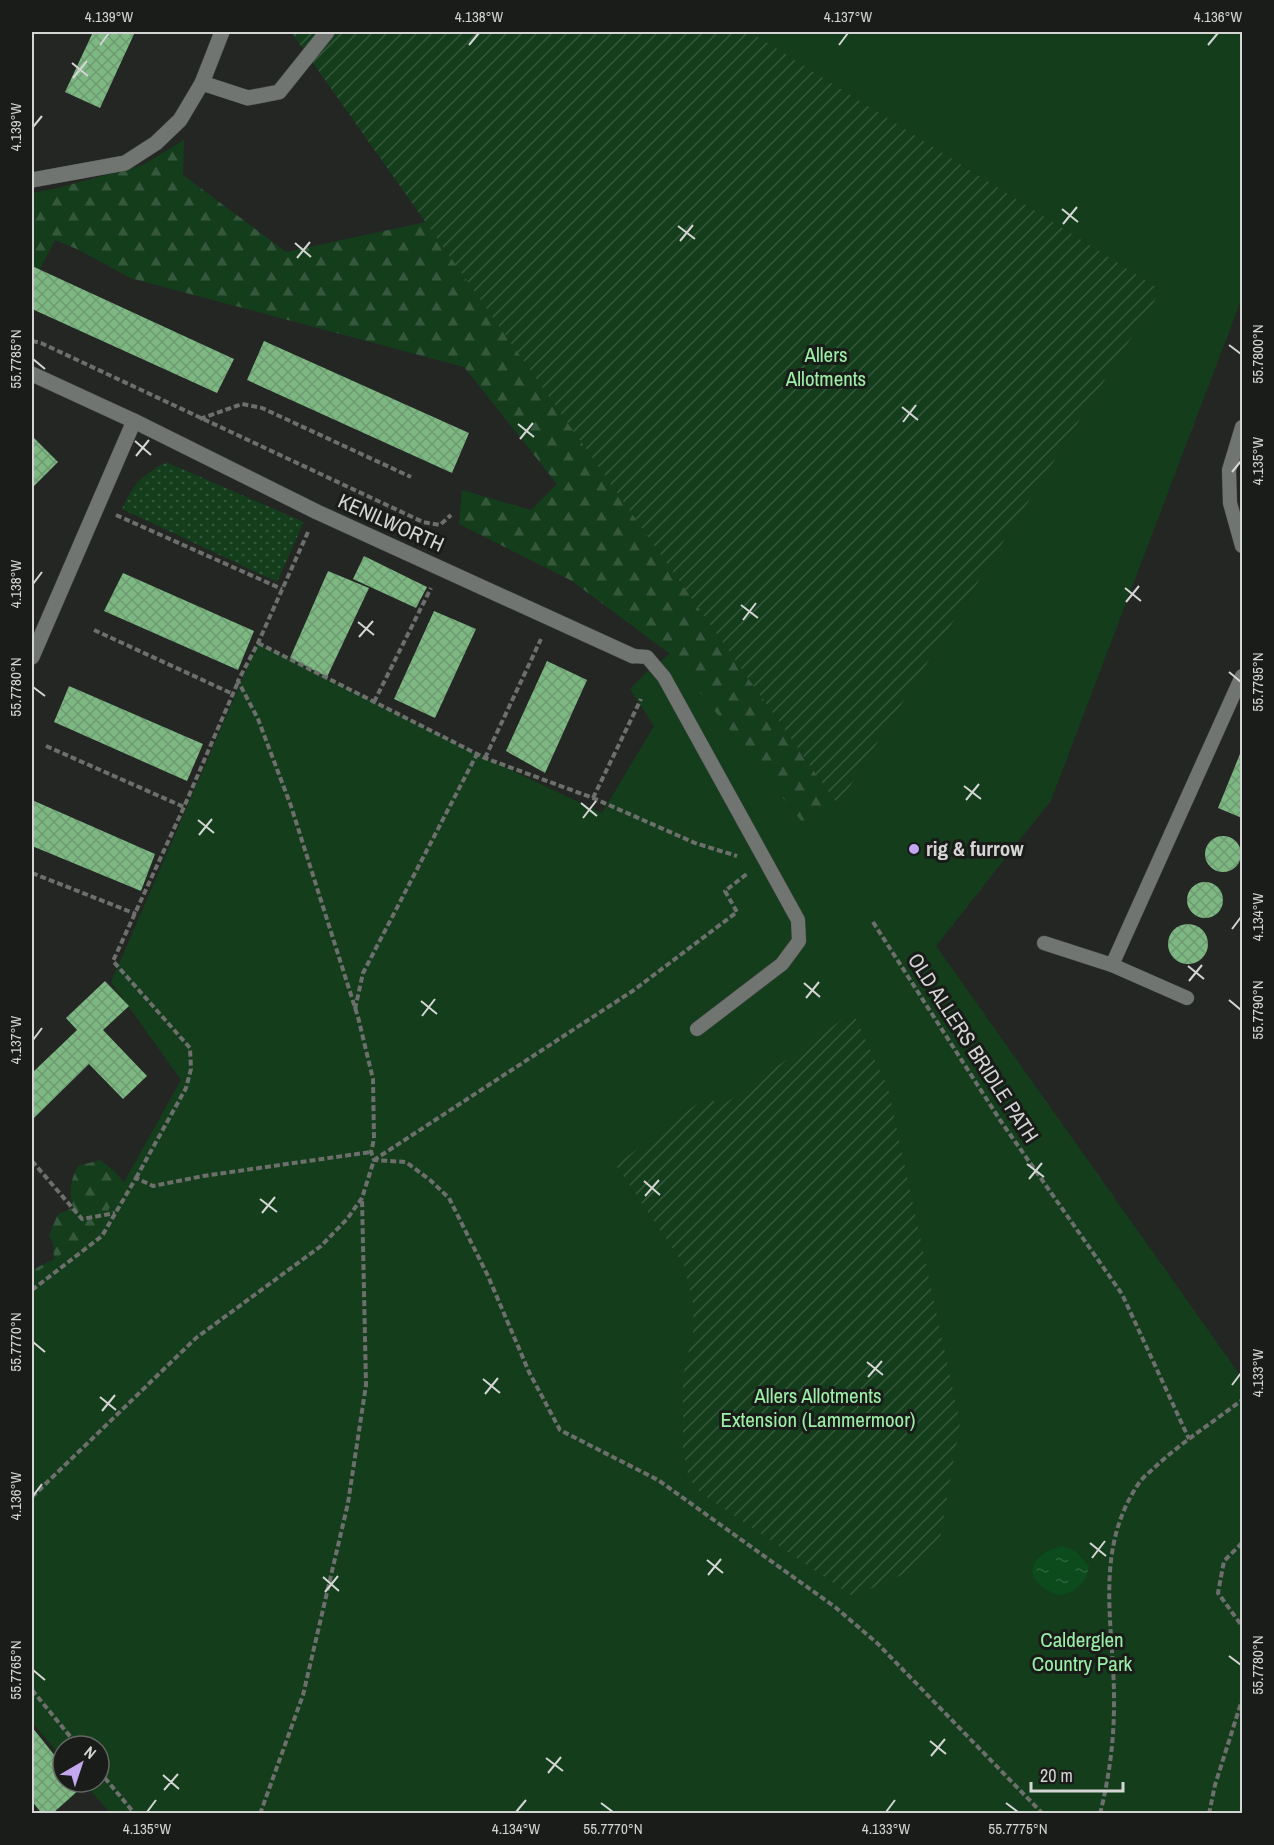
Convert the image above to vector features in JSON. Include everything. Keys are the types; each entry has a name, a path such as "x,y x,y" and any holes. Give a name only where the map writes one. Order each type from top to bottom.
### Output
{"street":[{"path":"32,180 125,163 156,143 180,120 202,83 222,32"},
{"path":"202,83 249,98 279,92 327,32"},
{"name":"KENILWORTH","path":"32,374 134,421 317,512 633,656"},
{"path":"32,657 134,421"}],"lane":[{"path":"1242,427 1229,470 1230,503 1242,546"},
{"path":"633,656 647,657 664,677 798,920 799,941 782,964 697,1029"},
{"path":"1112,965 1242,676"},
{"path":"1044,943 1112,965 1187,998"}],"path":[{"path":"32,341 41,343 423,522 440,525 451,515"},
{"path":"199,419 242,404 262,408 411,477"},
{"path":"97,507 282,589"},
{"path":"32,1290 102,1236 186,1088 191,1069 190,1048 113,961 184,807 238,681 258,643 317,512"},
{"path":"374,702 441,568"},
{"path":"485,758 550,619"},
{"path":"94,630 233,694"},
{"path":"258,643 485,758 593,798 695,843 738,856"},
{"path":"32,1497 196,1338 321,1246 347,1219 362,1198 374,1160 371,1152 374,1139 373,1079 355,1009 291,806 258,719 238,681"},
{"path":"593,798 640,699"},
{"path":"46,746 184,807"},
{"path":"355,1009 363,973 477,754"},
{"path":"374,1160 634,990 737,912 725,891 750,872 733,845"},
{"path":"32,873 136,914"},
{"name":"OLD ALLERS BRIDLE PATH","path":"873,922 1000,1120 1122,1294 1189,1439"},
{"path":"136,1178 153,1186 203,1176 371,1152"},
{"path":"374,1160 406,1162 449,1198 488,1276 529,1372 560,1430 658,1480 835,1607 877,1643 1043,1814"},
{"path":"32,1161 82,1219 116,1213"},
{"path":"260,1814 303,1695 348,1503 366,1385 362,1198"},
{"path":"1100,1814 1112,1752 1114,1704 1108,1585 1111,1547 1122,1513 1140,1481 1169,1454 1242,1400"},
{"path":"1242,1543 1224,1561 1218,1593 1242,1626"},
{"path":"32,1690 68,1734"},
{"path":"1209,1814 1215,1785 1242,1700"},
{"path":"111,1785 135,1814"}],"green space":[{"name":"Allers Allotments","path":"291,32 750,32 1161,290 838,805"},
{"name":"Calderglen Country Park","path":"750,32 1242,32 1242,297 1051,800 936,946 1239,1374 1242,1372 1242,1813 670,654 572,581 459,524 462,490 531,510 557,484 464,367 130,278 79,250 55,240 32,284 32,193 143,165 184,140 183,175 286,252 426,222 838,805 1161,290"},
{"path":"750,32 1242,32 1242,297 1051,800 936,946 1239,1374 1242,1372 1242,1813 110,1813 93,1794 111,1794 111,1734 51,1734 51,1745 32,1722 32,1276 100,1225 181,1080 111,982 258,643 477,754 602,813 654,726 630,689 670,654 809,831 838,805 1161,290"},
{"path":"166,462 304,522 277,582 122,509 130,492 139,481"},
{"name":"Allers Allotments Extension (Lammermoor)","path":"852,1011 888,1088 960,1423 939,1543 917,1568 868,1590 851,1595 701,1493 689,1479 683,1450 683,1376 694,1328 693,1304 684,1265 616,1165 709,1095 719,1108"},
{"path":"100,1160 113,1170 130,1189 32,1325 32,1270 54,1259 53,1244 49,1235 58,1214 73,1208 71,1186 78,1166"}],"water":[{"path":"1062,1546 1075,1551 1089,1566 1086,1577 1075,1590 1058,1595 1038,1583 1033,1569 1035,1562 1041,1556"}],"building":[{"path":"93,32 135,32 100,108 65,92"},
{"path":"32,266 234,359 217,393 32,309"},
{"path":"264,341 469,433 452,473 247,380"},
{"path":"32,436 58,462 32,488"},
{"path":"364,556 427,587 416,608 353,579"},
{"path":"328,571 369,588 327,677 290,658"},
{"path":"123,573 254,631 238,670 104,611"},
{"path":"434,611 476,629 435,718 394,699"},
{"path":"547,661 587,680 545,773 506,751"},
{"path":"69,686 203,744 187,781 54,722"},
{"path":"1242,749 1242,818 1218,808"},
{"path":"32,800 155,854 141,891 32,846"},
{"path":"1223,836 1236,841 1241,854 1236,867 1223,872 1210,867 1205,854 1210,841"},
{"path":"1205,882 1218,887 1223,900 1218,913 1205,918 1192,913 1187,900 1192,887"},
{"path":"1188,924 1196,925 1202,930 1207,936 1207,952 1202,958 1196,963 1188,964 1180,963 1174,958 1169,952 1168,944 1169,936 1174,930 1180,925"},
{"path":"105,981 129,1006 103,1030 147,1076 123,1099 89,1064 32,1120 32,1073 77,1030 66,1018"},
{"path":"32,1727 51,1751 51,1794 74,1794 52,1814 42,1814 32,1801"}],"place":[{"name":"rig & furrow","path":"914,849"}]}
